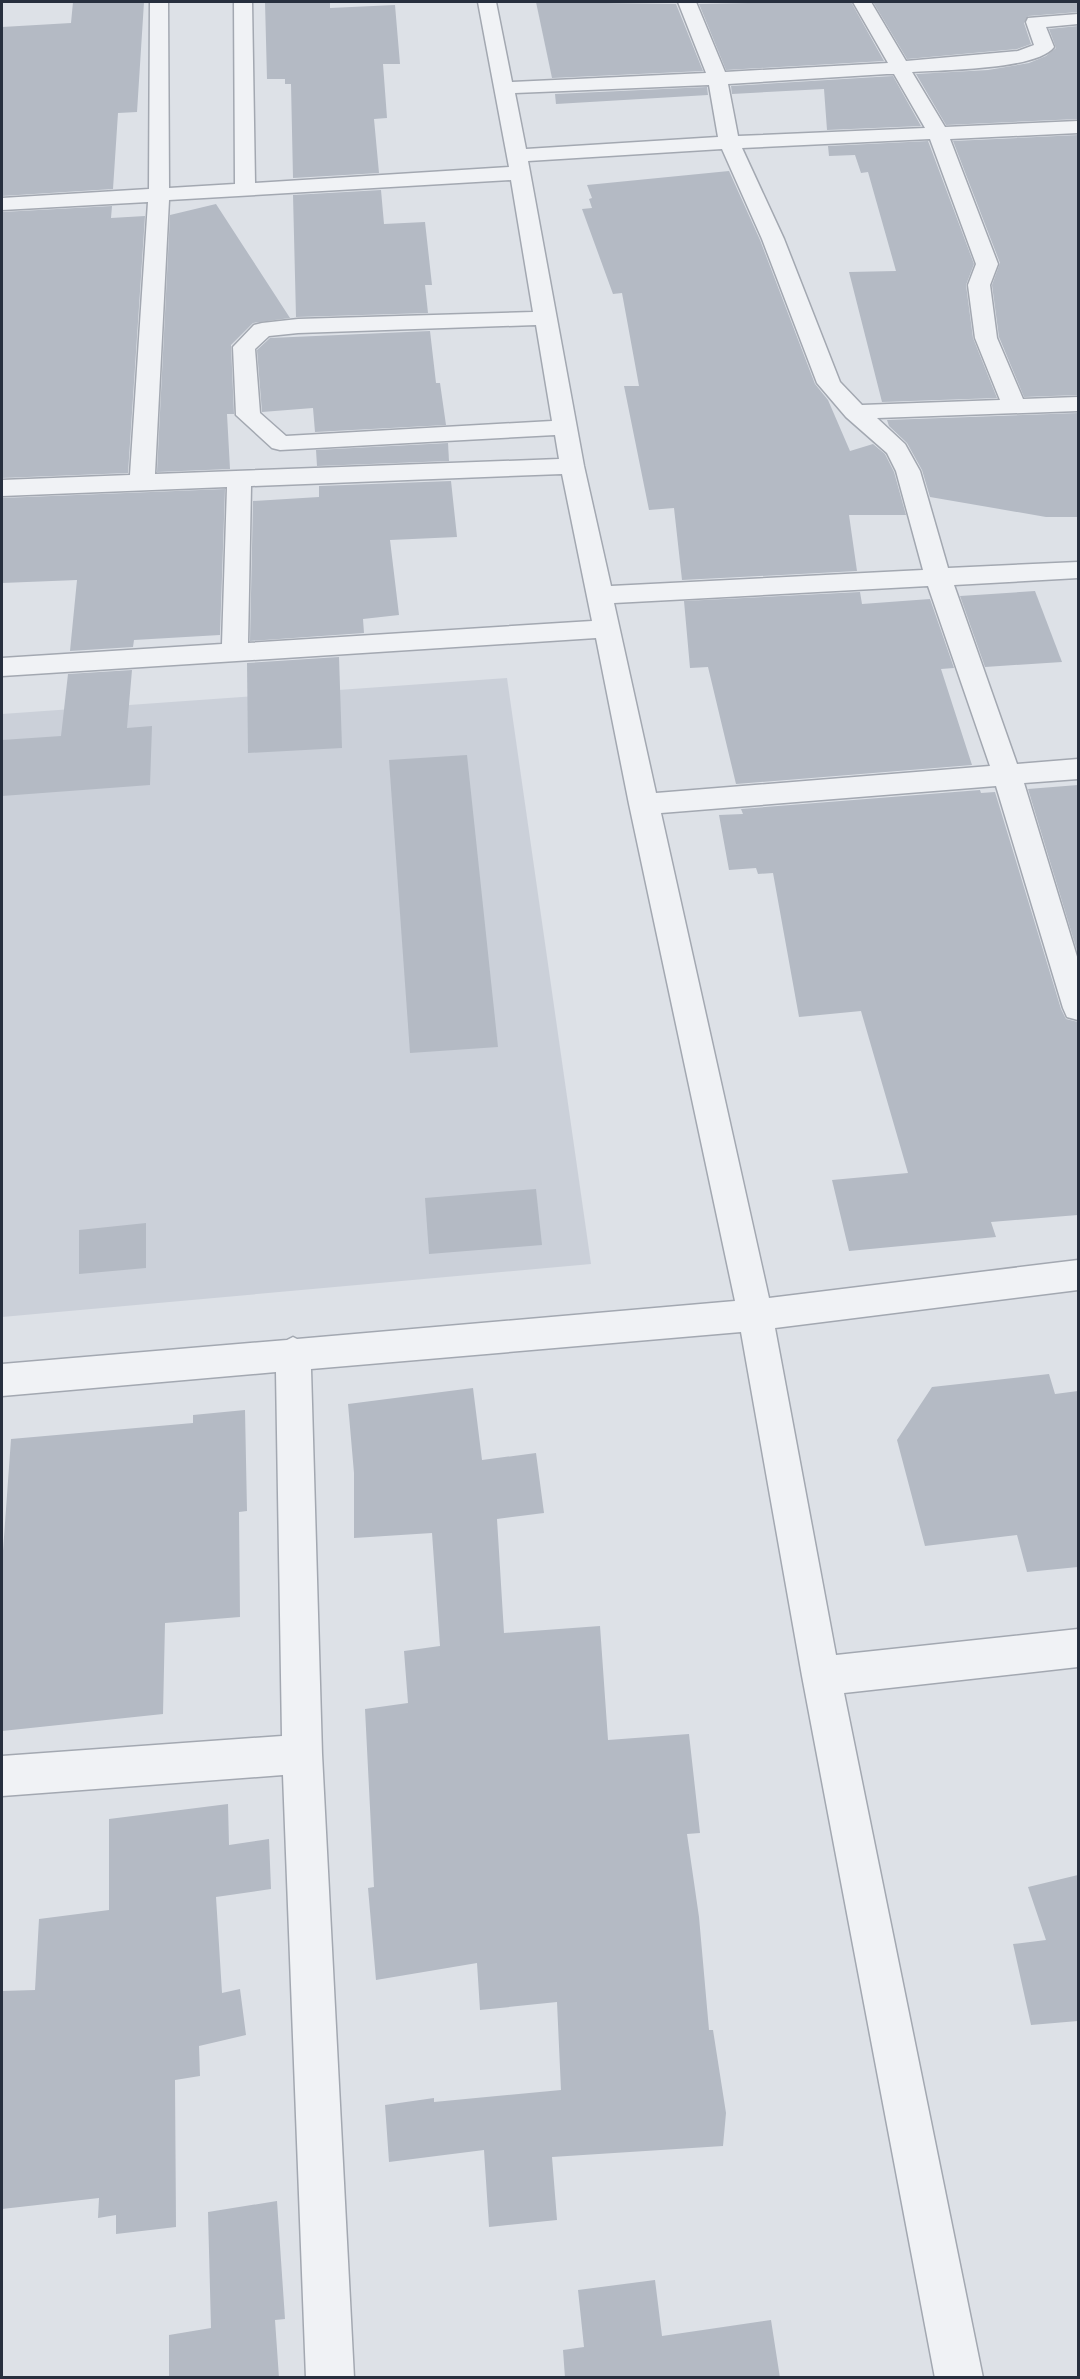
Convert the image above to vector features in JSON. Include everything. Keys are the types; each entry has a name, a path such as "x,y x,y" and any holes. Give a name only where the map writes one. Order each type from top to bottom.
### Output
{"street":[{"path":"142,484 159,195 159,2"},
{"path":"243,2 245,190"},
{"path":"487,2 519,165 572,466 755,1315 821,1676 959,2378"},
{"path":"687,2 717,78 729,142 773,240 829,383 854,412 897,449 908,471 938,577 1007,775 1077,1000"},
{"path":"862,2 937,131 984,254 987,264 979,285 986,338 1014,406"},
{"path":"503,88 899,68 1014,57 1034,53 1044,46 1035,22 1023,2"},
{"path":"1035,22 1078,19"},
{"path":"2,204 245,190 519,165 729,142 937,131 1078,127"},
{"path":"545,318 298,326 262,330 244,347 248,415 280,442 321,442 565,427"},
{"path":"854,412 1078,404"},
{"path":"2,488 572,466"},
{"path":"235,652 239,480"},
{"path":"600,595 1078,570"},
{"path":"2,667 606,629"},
{"path":"644,804 1078,769"},
{"path":"2,1380 293,1353 755,1315 1078,1275"},
{"path":"293,1353 302,1754 330,2378"},
{"path":"821,1676 1078,1648"},
{"path":"2,1776 302,1754"}],"shaded area":[{"path":"507,678 591,1264 2,1317 2,714"}],"building":[{"path":"73,2 144,2 137,112 118,113 113,189 2,196 2,27 71,23"},
{"path":"265,2 330,2 330,8 395,5 400,64 383,64 387,118 374,119 379,173 293,178 291,84 285,84 285,79 267,79"},
{"path":"536,2 676,4 703,71 552,78"},
{"path":"851,2 884,61 726,70 699,4"},
{"path":"873,2 1078,2 1078,12 1028,16 1024,23 1031,44 1017,49 907,59"},
{"path":"1078,26 1078,119 946,125 916,74 988,70 1029,63 1046,56 1056,48 1049,29"},
{"path":"893,76 921,126 827,130 824,89 732,94 731,86"},
{"path":"707,87 708,95 556,104 555,94"},
{"path":"1078,135 1078,395 1024,397 999,337 992,285 1000,263 953,141"},
{"path":"928,141 974,264 966,285 973,338 997,398 882,402 849,272 896,271 868,172 861,173 855,155 829,156 828,146"},
{"path":"729,171 760,240 815,384 828,400 850,451 873,444 885,454 894,472 906,515 849,515 857,571 682,580 674,508 649,510 624,386 639,386 622,293 613,294 582,209 592,208 589,199 592,198 587,185"},
{"path":"381,190 384,224 425,222 432,285 425,285 428,313 296,317 293,195"},
{"path":"216,204 290,318 253,323 231,345 234,414 227,414 230,469 157,472 170,215"},
{"path":"112,206 111,218 145,216 128,473 2,478 2,212"},
{"path":"430,331 436,383 440,383 446,425 315,432 313,408 262,412 257,350 270,338"},
{"path":"1078,413 1078,517 1046,517 930,497 922,470 907,443 889,426 887,420"},
{"path":"448,443 449,461 317,466 316,450"},
{"path":"451,481 457,537 390,540 399,615 363,619 364,633 250,641 253,501 319,497 319,486"},
{"path":"225,489 220,635 134,640 133,647 70,651 77,580 2,583 2,498"},
{"path":"1035,591 1062,662 985,667 960,596"},
{"path":"860,592 862,604 930,599 954,668 941,669 972,765 736,784 708,667 690,668 684,601"},
{"path":"339,657 342,748 248,753 247,663"},
{"path":"132,670 127,728 152,726 150,785 2,796 2,740 61,736 68,674"},
{"path":"467,755 498,1047 410,1053 389,760"},
{"path":"1078,785 1078,954 1028,789"},
{"path":"980,790 981,793 995,792 1061,1009 1066,1019 1078,1022 1078,1215 991,1222 996,1237 849,1251 832,1180 908,1173 861,1011 799,1017 773,873 758,874 756,868 729,870 719,815 743,814 741,809"},
{"path":"536,1189 542,1245 429,1254 425,1198"},
{"path":"146,1223 146,1268 79,1274 79,1230"},
{"path":"1049,1374 1055,1394 1078,1391 1078,1567 1027,1572 1017,1535 925,1546 897,1440 932,1387"},
{"path":"473,1388 482,1460 536,1453 544,1513 497,1519 504,1633 600,1626 608,1740 689,1734 700,1833 687,1834 699,1917 709,2030 713,2030 726,2113 723,2146 552,2157 557,2220 489,2227 484,2150 389,2162 385,2105 434,2098 434,2102 561,2090 557,2002 480,2010 477,1963 376,1980 368,1888 374,1887 365,1709 408,1703 404,1651 440,1646 432,1533 354,1538 354,1473 348,1404"},
{"path":"245,1410 247,1511 239,1512 240,1617 165,1623 163,1714 2,1731 2,1565 11,1439 193,1423 193,1415"},
{"path":"228,1804 229,1845 269,1839 271,1889 216,1897 222,1993 240,1989 246,2035 199,2046 200,2076 175,2080 176,2227 116,2234 116,2215 98,2218 99,2198 2,2209 2,1991 35,1990 39,1919 109,1910 109,1819"},
{"path":"1078,1875 1078,2021 1031,2025 1013,1944 1046,1940 1028,1887"},
{"path":"277,2201 285,2319 275,2320 279,2378 169,2378 169,2335 211,2328 208,2212"},
{"path":"655,2280 662,2336 771,2320 780,2378 565,2378 563,2350 584,2347 578,2290"}]}
